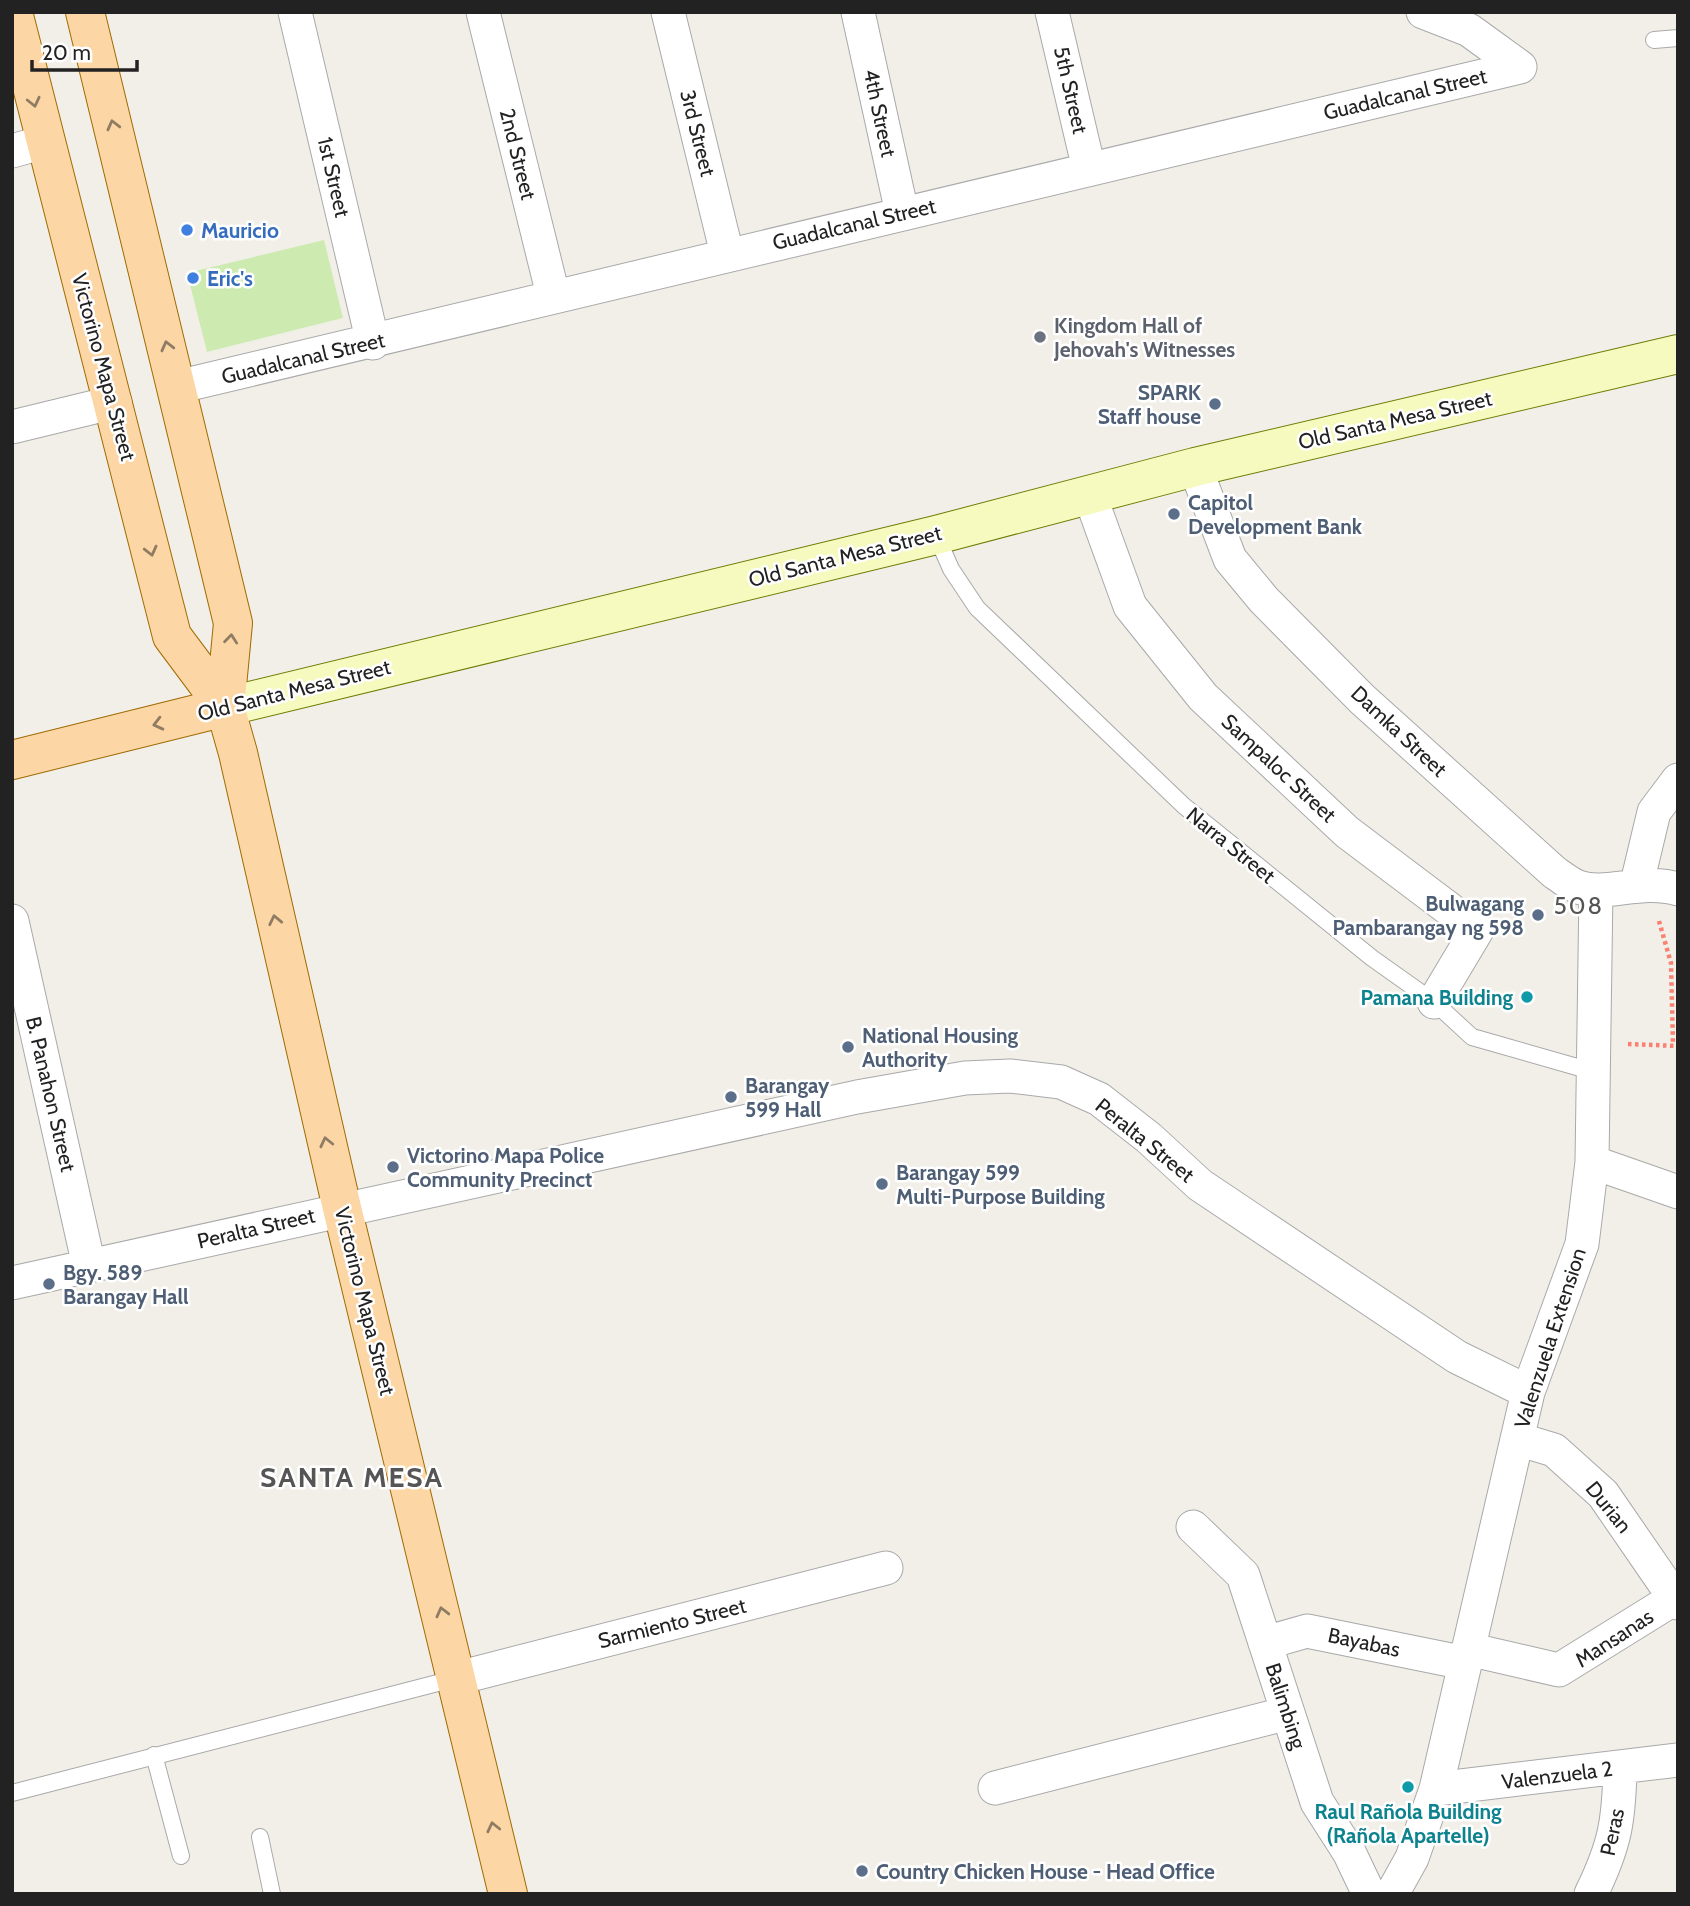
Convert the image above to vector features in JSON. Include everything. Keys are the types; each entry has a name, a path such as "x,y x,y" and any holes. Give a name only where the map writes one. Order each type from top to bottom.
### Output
{"main road":[{"name":"Victorino Mapa Street","path":"13,12 28,147 115,402 172,636 225,707 238,753 342,1208 458,1678 508,1894"},
{"name":"Victorino Mapa Street","path":"85,12 233,623 225,707"},
{"name":"Old Santa Mesa Street","path":"12,760 936,535 1195,467 1678,354"}],"street":[{"name":"1st Street","path":"295,12 373,342"},
{"name":"2nd Street","path":"483,12 553,296"},
{"name":"3rd Street","path":"668,12 727,254"},
{"name":"4th Street","path":"858,12 902,213"},
{"name":"5th Street","path":"1052,12 1089,169"},
{"name":"Guadalcanal Street","path":"177,387 1526,66 1469,30 1423,12"},
{"path":"12,427 115,402"},
{"name":"Damka Street","path":"1195,467 1230,559 1265,600 1362,699 1554,872 1577,887 1596,890 1637,883 1661,884 1678,889"},
{"name":"Sampaloc Street","path":"1089,493 1130,606 1203,697 1347,832 1477,930 1434,1002"},
{"path":"1637,883 1654,812 1678,780"},
{"name":"Valenzuela Extension","path":"1392,1894 1412,1858 1436,1789 1528,1392 1582,1244 1591,1162 1596,890"},
{"name":"B. Panahon Street","path":"12,921 89,1266"},
{"name":"Peralta Street","path":"12,1283 342,1208 925,1085 965,1078 1010,1076 1061,1082 1100,1099 1149,1138 1200,1185 1457,1357 1528,1392"},
{"path":"1591,1162 1678,1192"},
{"name":"Durian","path":"1517,1439 1555,1450 1603,1494 1674,1591"},
{"name":"Balimbing","path":"1193,1527 1242,1575 1317,1802 1349,1852 1369,1894"},
{"name":"Sarmiento Street","path":"458,1678 886,1568"},
{"name":"Mansanas","path":"1466,1656 1559,1670 1674,1591"},
{"name":"Bayabas","path":"1265,1643 1307,1630 1466,1656"},
{"path":"996,1788 1288,1713"},
{"name":"Valenzuela 2","path":"1436,1789 1678,1760"},
{"name":"Peras","path":"1591,1894 1610,1854 1619,1819 1620,1768"}],"lane":[{"path":"1654,40 1678,38"},
{"name":"Narra Street","path":"936,535 951,569 977,608 1184,806 1329,924 1434,1002 1472,1037 1592,1057"},
{"path":"12,1793 458,1678"},
{"path":"154,1755 181,1856"},
{"path":"260,1837 272,1894"}],"path":[{"path":"1592,1057 1675,1045 1671,963 1658,919 1637,883"}],"green space":[{"path":"324,240 343,318 207,352 187,273"}],"place":[{"name":"Mauricio","path":"187,230"},
{"name":"Eric's","path":"193,278"},
{"name":"Kingdom Hall of Jehovah's Witnesses","path":"1040,337"},
{"name":"SPARK Staff house","path":"1215,404"},
{"name":"Capitol Development Bank","path":"1174,514"},
{"name":"Bulwagang Pambarangay ng 598","path":"1538,915"},
{"name":"Pamana Building","path":"1527,997"},
{"name":"National Housing Authority","path":"848,1047"},
{"name":"Barangay 599 Hall","path":"731,1097"},
{"name":"Victorino Mapa Police Community Precinct","path":"393,1167"},
{"name":"Barangay 599 Multi-Purpose Building","path":"882,1184"},
{"name":"Bgy. 589 Barangay Hall","path":"49,1284"},
{"name":"Raul Rañola Building (Rañola Apartelle)","path":"1408,1787"},
{"name":"Country Chicken House - Head Office","path":"862,1871"}],"district":[{"name":"508","path":"1579,905"},
{"name":"SANTA MESA","path":"352,1477"}]}
